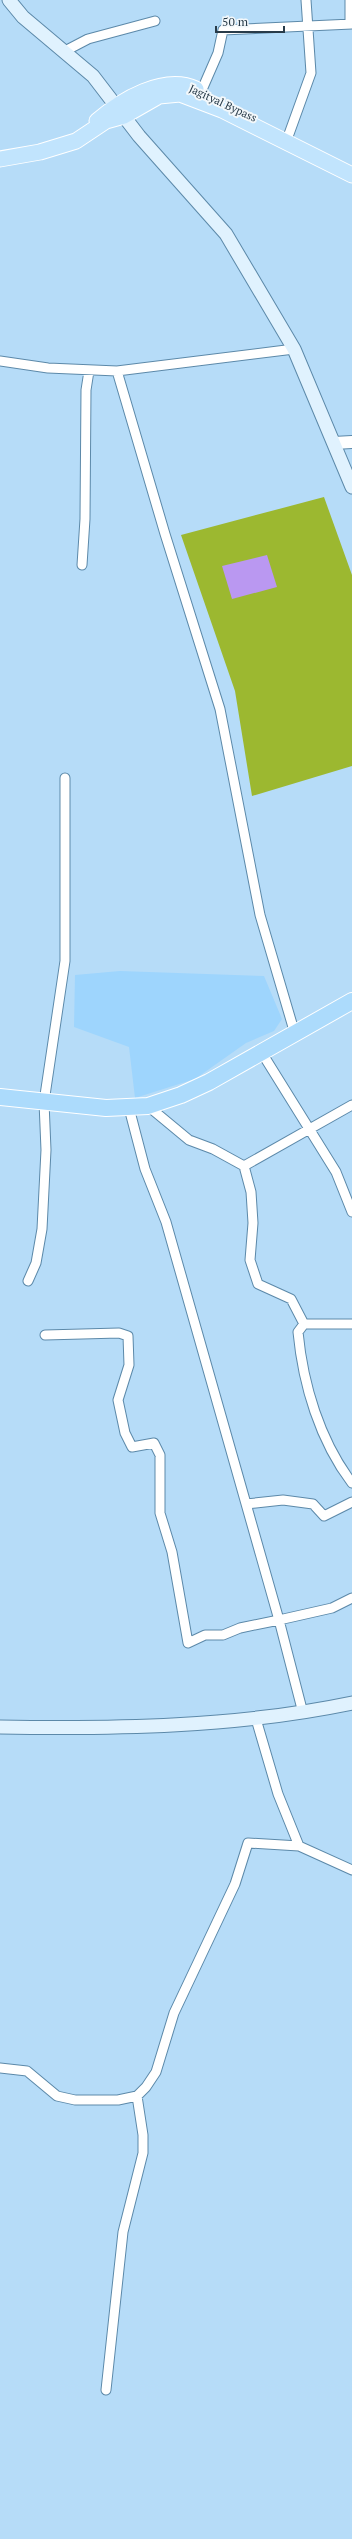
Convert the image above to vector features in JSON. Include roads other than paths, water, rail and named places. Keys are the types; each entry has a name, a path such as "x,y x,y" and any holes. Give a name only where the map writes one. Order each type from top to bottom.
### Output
{"highway":[{"path":"0,1097 44,1102 129,1108 148,1106 181,1095 262,1053 352,1001"}],"main road":[{"path":"9,0 24,17 65,50 93,76 119,111 226,234 294,349 352,486"},
{"name":"Jagityal Bypass","path":"0,159 40,152 76,141 119,111 160,86 174,83 190,86 289,134 352,168"},
{"name":"Jagityal Bypass","path":"119,111 159,96 180,94 192,97 352,175"},
{"path":"0,1727 146,1727 256,1720 303,1713 352,1703"}],"street":[{"path":"289,134 311,73 306,0"},
{"path":"201,92 218,53 223,30 351,24 350,0"},
{"path":"65,50 88,38 155,21"},
{"path":"0,361 48,368 89,371 117,371 294,349"},
{"path":"82,565 85,519 86,390 89,371"},
{"path":"117,371 165,534 220,709 260,915 295,1034"},
{"path":"334,443 352,442"},
{"path":"28,1282 36,1263 42,1229 46,1150 44,1102 65,961 65,778"},
{"path":"262,1053 336,1172 352,1212"},
{"path":"244,1166 352,1105"},
{"path":"148,1106 189,1140 213,1149 244,1166 251,1192 253,1215 250,1260 258,1284 291,1299 304,1324"},
{"path":"129,1108 145,1169 166,1222 246,1504 303,1713"},
{"path":"304,1324 352,1324"},
{"path":"304,1324 298,1332 300,1355 311,1397 333,1453 352,1483"},
{"path":"45,1335 119,1333 128,1336 129,1365 118,1400 125,1434 132,1447 154,1443 160,1455 158,1485 160,1513 172,1552 188,1643 205,1635 223,1635 240,1628 332,1608 352,1598"},
{"path":"246,1504 283,1500 313,1504 324,1516 352,1502"},
{"path":"256,1720 278,1794 299,1846"},
{"path":"0,2068 27,2072 57,2096 97,2101 137,2096 146,2087 156,2072 174,2013 235,1884 248,1843 299,1846 352,1870"},
{"path":"106,2390 123,2232 143,2153 143,2135 137,2096"}]}
